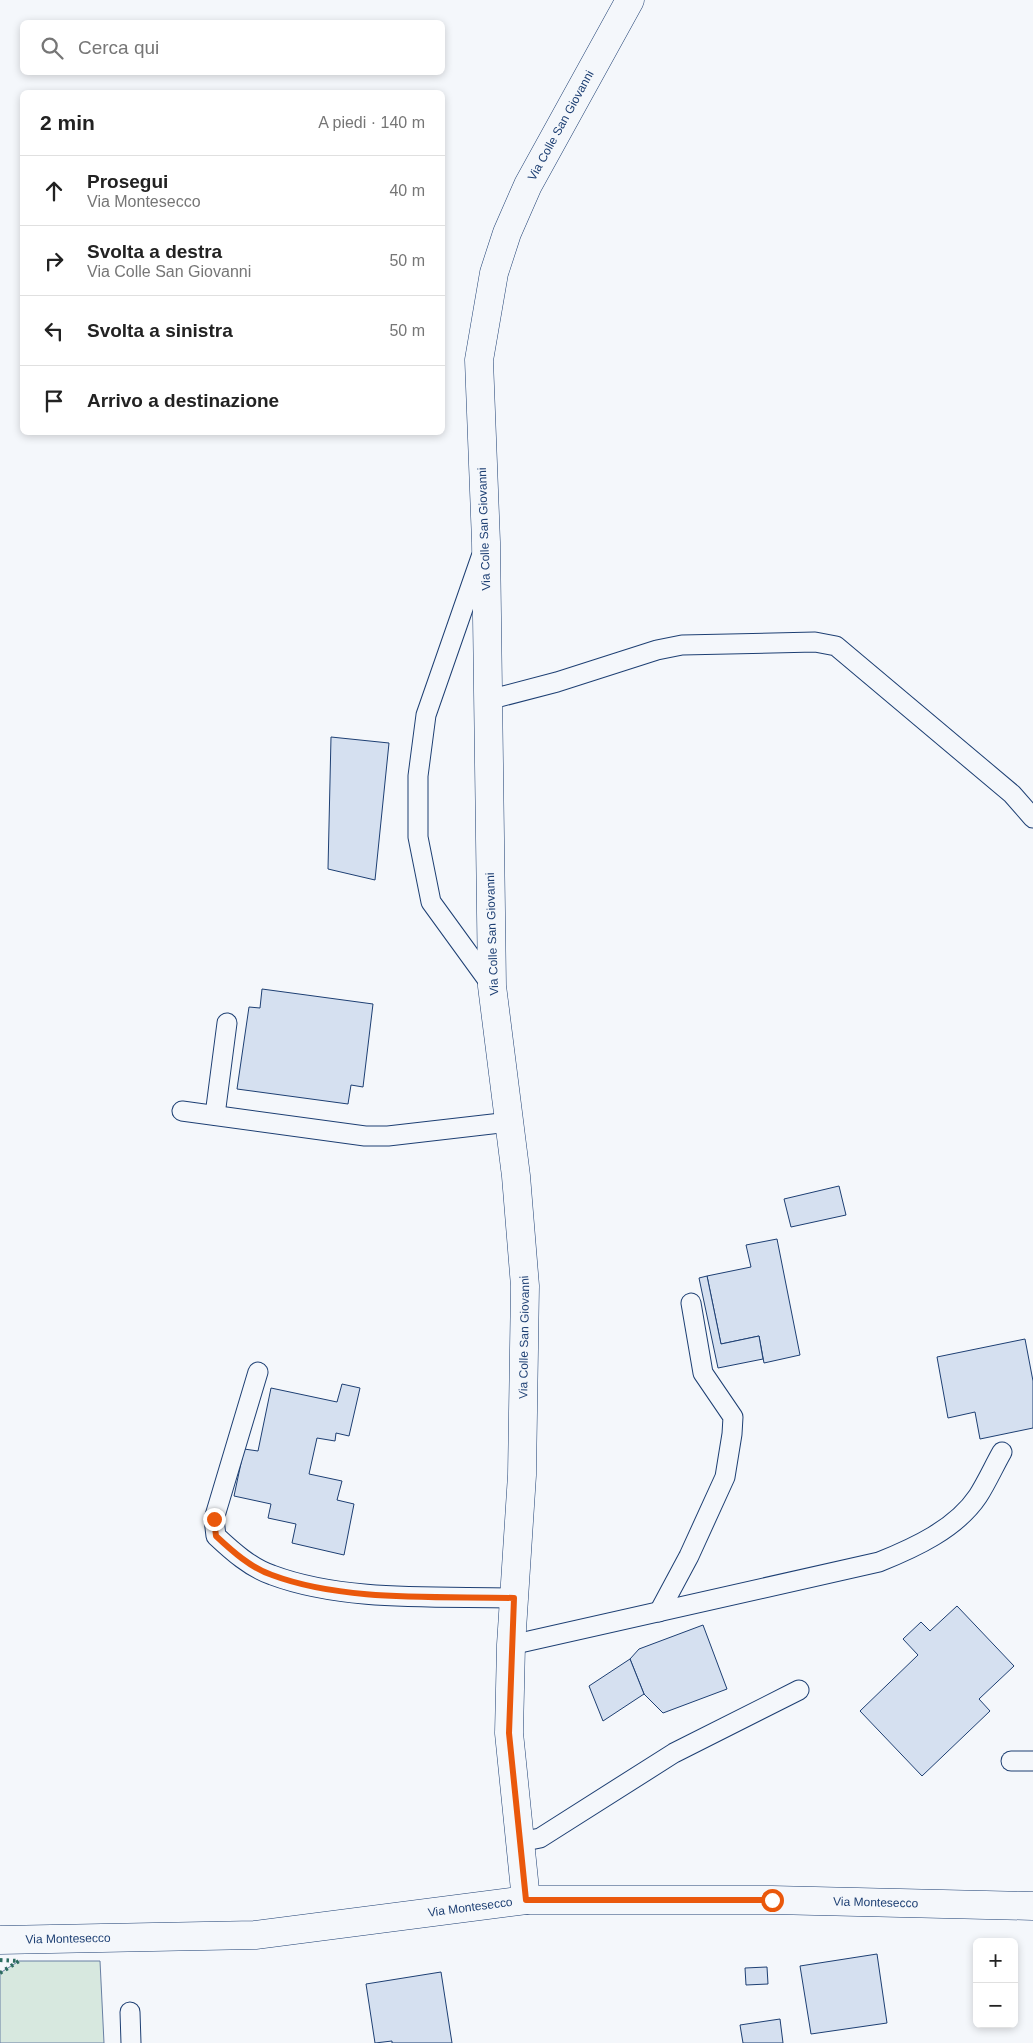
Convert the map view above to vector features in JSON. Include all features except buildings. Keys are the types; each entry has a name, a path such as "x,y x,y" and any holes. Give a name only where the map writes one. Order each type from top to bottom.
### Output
{"street":[{"name":"Via Colle San Giovanni","path":"526,1900 509,1733 511,1645 522,1475 525,1286 516,1176 492,986 486,542 479,360 494,273 507,233 528,185 630,0"},
{"name":"Via Montesecco","path":"0,1940 256,1935 526,1900 772,1900 1033,1906"}],"lane":[{"path":"486,542 426,715 418,776 418,837 431,902 492,986"},
{"path":"488,700 557,682 657,650 682,645 815,642 836,646 1012,794 1033,818"},
{"path":"215,1115 227,1023"},
{"path":"182,1111 365,1136 388,1136 510,1122"},
{"path":"659,1612 689,1556 726,1477 732,1434 733,1417 703,1373 692,1303"},
{"path":"258,1372 214,1519 216,1536 235,1554 270,1575 308,1585 355,1593 514,1598"},
{"path":"511,1645 879,1562 909,1550 957,1519 977,1497 1002,1452"},
{"path":"520,1842 540,1838 674,1753 799,1690"},
{"path":"1011,1761 1033,1761"},
{"path":"130,2012 131,2043"}],"shaded area":[{"path":"19,1961 100,1961 104,2043 0,2043 0,1973"}],"hedge":[{"path":"0,1960 19,1961 0,1973"}],"route":[{"path":"214,1519 216,1536 235,1554 270,1575 308,1585 355,1593 514,1598 509,1733 526,1900 772,1900"}]}
